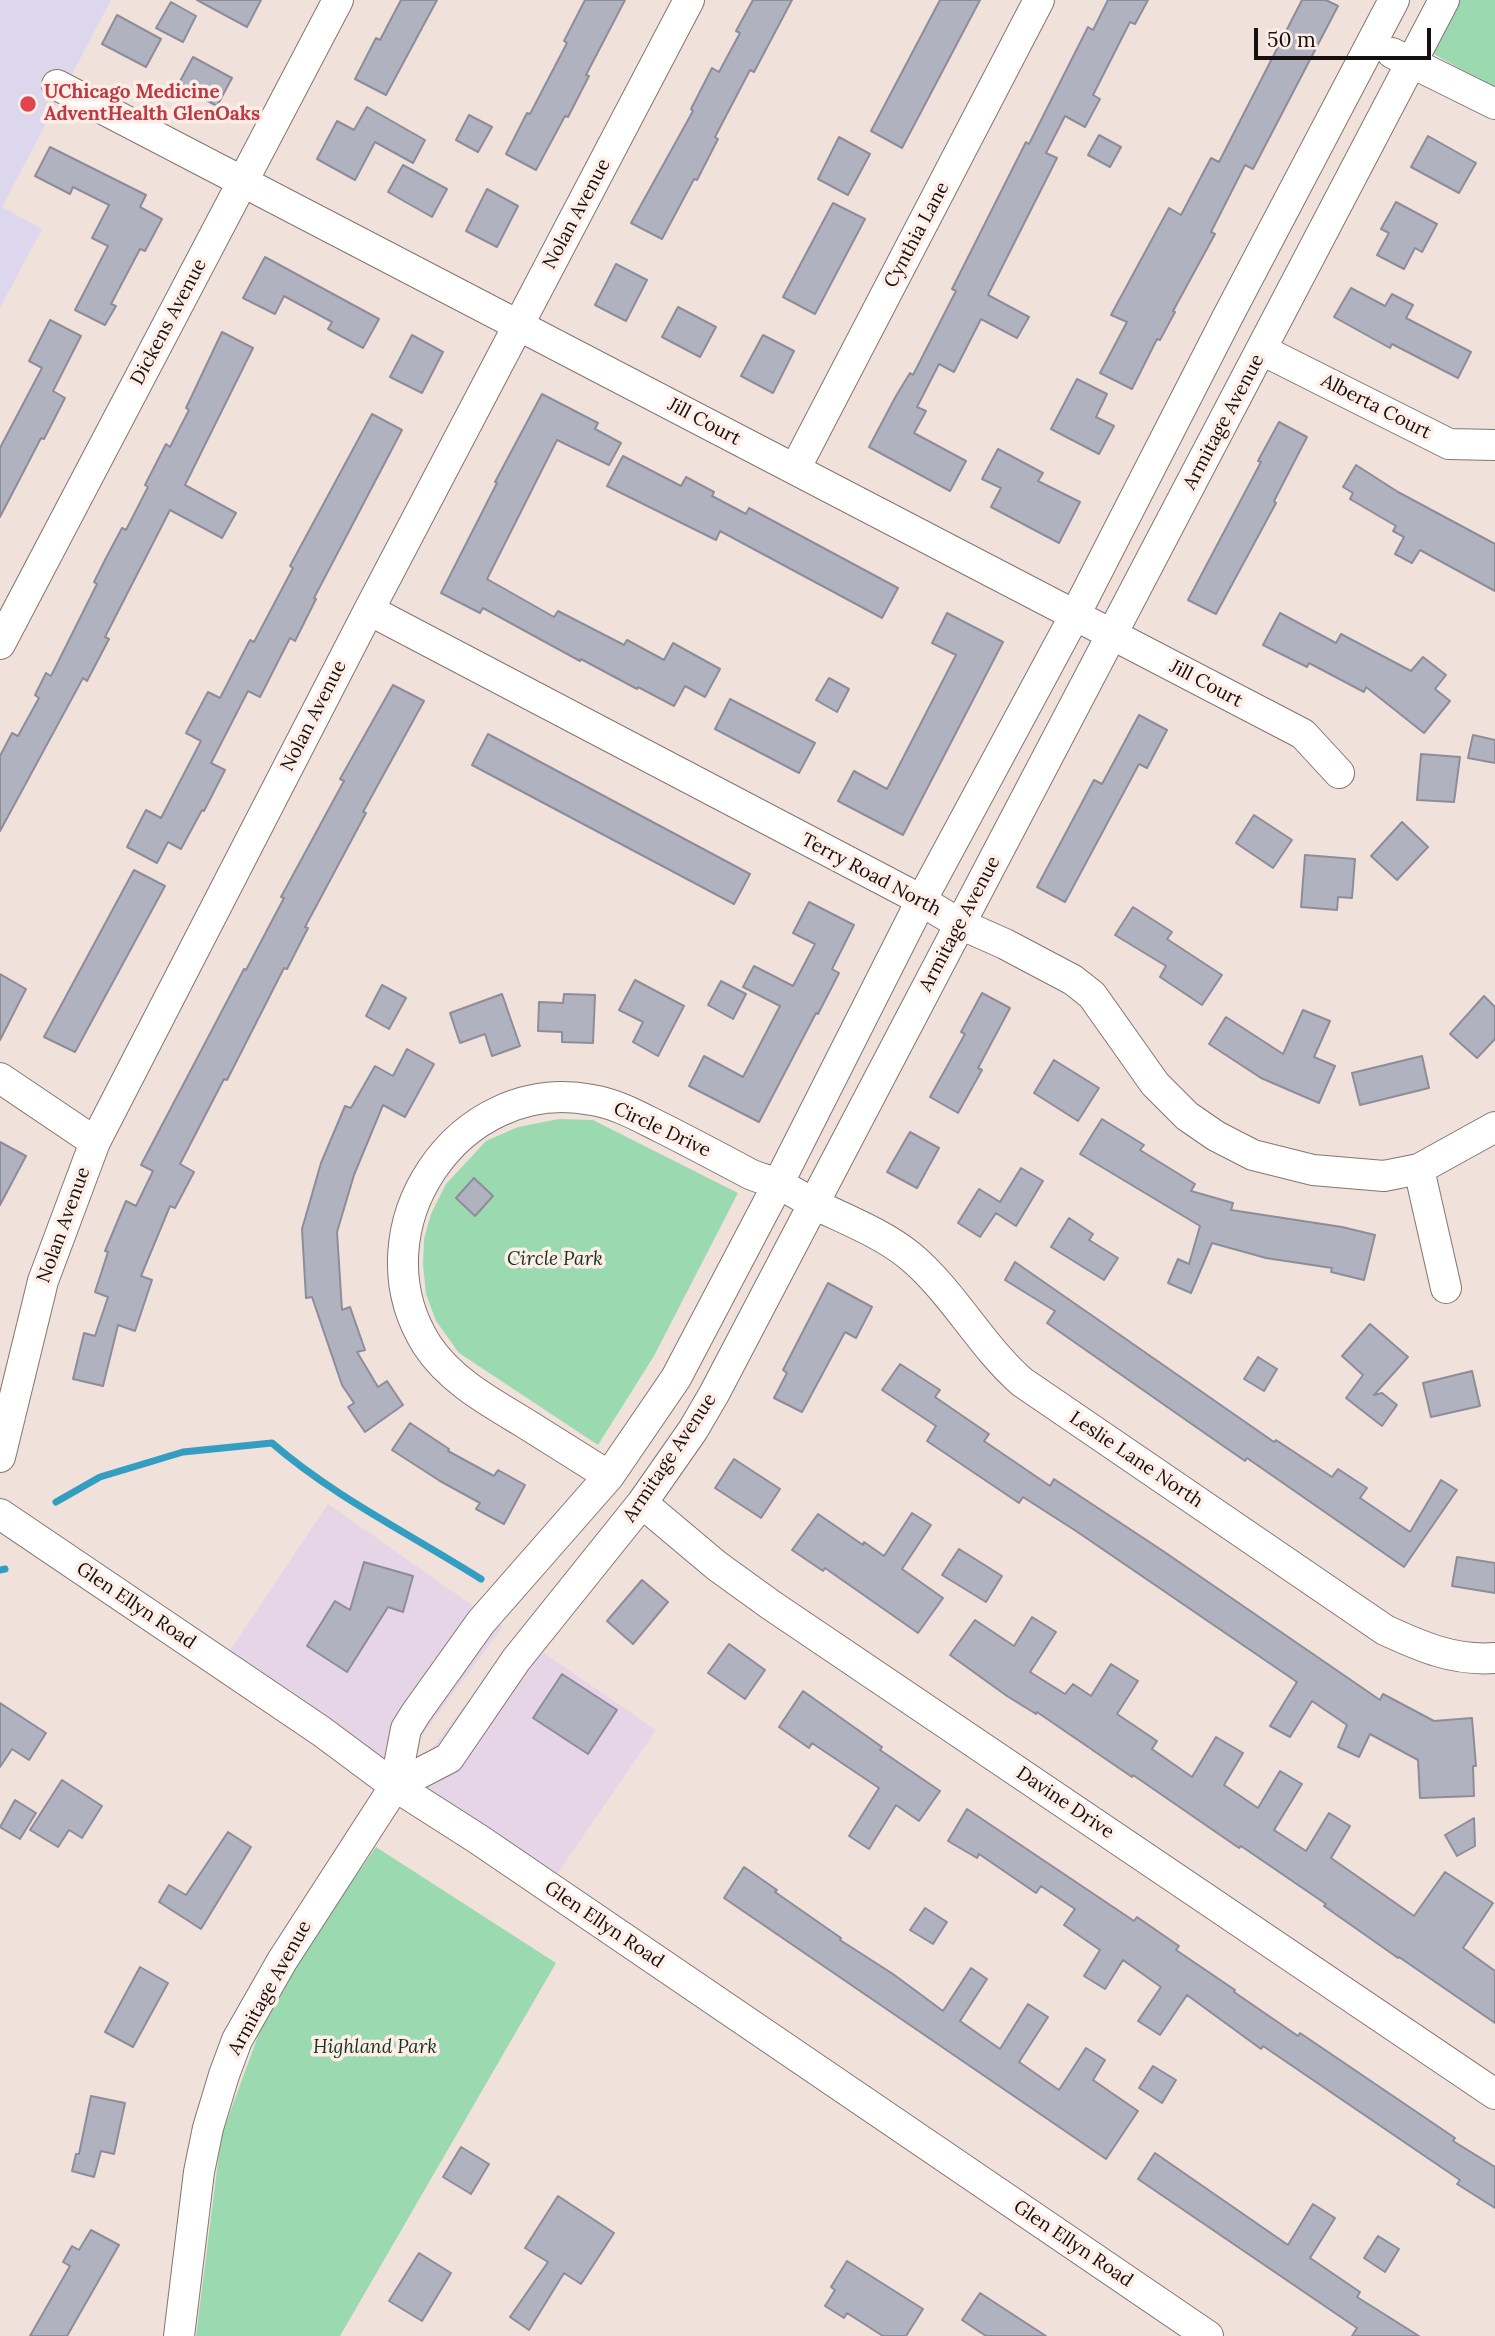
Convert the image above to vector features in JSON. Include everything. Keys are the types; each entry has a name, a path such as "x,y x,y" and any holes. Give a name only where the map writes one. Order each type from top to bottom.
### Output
{"street":[{"name":"Dickens Avenue","path":"0,644 338,0"},
{"name":"Nolan Avenue","path":"0,1457 43,1281 95,1142 369,610 689,0"},
{"name":"Cynthia Lane","path":"795,469 1039,0"},
{"name":"Armitage Avenue","path":"179,2336 199,2172 208,2128 233,2052 282,1961 395,1786 406,1729 416,1713 481,1622 609,1476 676,1378 921,901 1075,615 1394,0"},
{"name":"Armitage Avenue","path":"395,1786 449,1758 516,1660 642,1503 693,1430 1444,0"},
{"path":"1372,43 1495,104"},
{"name":"Jill Court","path":"57,85 1303,734 1339,773"},
{"name":"Alberta Court","path":"1262,350 1449,444 1495,445"},
{"name":"Terry Road North","path":"369,610 960,924 1073,980 1092,995 1154,1084 1187,1116 1216,1136 1253,1155 1313,1170 1384,1176 1419,1169 1495,1127"},
{"path":"0,1078 95,1142"},
{"name":"Circle Drive","path":"609,1476 463,1384 427,1344 407,1294 403,1261 412,1211 432,1166 453,1142 481,1119 528,1102 571,1097 596,1100 630,1112 754,1176 778,1184 814,1203"},
{"path":"1419,1169 1446,1288"},
{"name":"Leslie Lane North","path":"814,1203 911,1257 929,1274 1000,1363 1022,1382 1385,1630 1423,1648 1454,1657 1495,1658"},
{"name":"Davine Drive","path":"642,1503 717,1566 771,1605 1495,2094"},
{"name":"Glen Ellyn Road","path":"0,1514 321,1731 395,1786 478,1839 1208,2336"}],"shaded area":[{"name":"UChicago Medicine AdventHealth GlenOaks","path":"0,0 111,0 2,207 42,229 0,308"},
{"path":"328,1504 503,1627 391,1777 222,1662"},
{"path":"519,1636 656,1730 553,1880 408,1779"}],"green space":[{"path":"1460,0 1495,0 1495,89 1432,53"},
{"name":"Circle Park","path":"559,1119 593,1120 738,1193 654,1356 598,1445 459,1353 436,1321 426,1294 424,1239 431,1214 446,1184 486,1141 518,1127"},
{"name":"Highland Park","path":"376,1847 556,1963 340,2336 196,2336 221,2137 273,1995"}],"building":[{"path":"197,0 261,0 247,27"},
{"path":"401,0 437,0 386,95 355,79 376,38 380,40"},
{"path":"585,0 625,0 586,75 589,76 568,117 565,116 536,170 506,154 567,43 564,41"},
{"path":"753,0 792,0 754,72 750,70 715,137 718,139 697,180 694,179 662,239 631,223 693,111 691,109 712,68 719,72 740,33 736,31"},
{"path":"940,0 980,0 902,148 871,131"},
{"path":"1108,0 1148,0 1135,24 1130,22 1093,95 1100,99 1085,127 1065,116 1046,153 1057,158 988,295 1029,317 1017,338 981,319 954,372 939,364 917,407 926,411 914,433 966,461 950,491 869,447 910,373 913,375 956,291 952,289 1026,142 1029,144 1088,27 1093,30"},
{"path":"1302,0 1326,0 1338,6 1253,169 1245,165 1211,232 1215,234 1132,389 1100,373 1127,322 1111,315 1169,208 1181,215 1211,158 1219,162"},
{"path":"171,2 196,16 183,42 156,28"},
{"path":"117,15 161,39 146,67 102,44"},
{"path":"193,57 232,78 217,106 178,85"},
{"path":"367,107 425,140 413,163 375,142 355,180 317,159 337,121 354,130"},
{"path":"469,115 492,127 478,152 456,140"},
{"path":"1099,135 1121,147 1110,167 1088,155"},
{"path":"1428,136 1476,163 1459,193 1411,167"},
{"path":"839,137 870,154 848,195 818,179"},
{"path":"50,147 146,195 140,207 162,219 145,251 140,249 111,304 116,306 105,325 75,310 108,246 92,238 109,205 73,187 70,194 35,176"},
{"path":"403,165 447,189 432,217 388,192"},
{"path":"487,189 518,206 497,247 466,231"},
{"path":"1396,202 1437,224 1422,252 1415,248 1404,269 1377,255 1389,233 1381,229"},
{"path":"833,203 865,219 815,314 783,297"},
{"path":"265,257 379,319 363,348 328,329 332,322 284,296 275,314 243,298"},
{"path":"616,264 647,280 626,321 595,305"},
{"path":"1351,288 1385,306 1392,294 1413,305 1406,318 1471,352 1458,378 1392,344 1390,348 1334,317"},
{"path":"678,307 716,327 700,357 662,337"},
{"path":"50,320 81,336 53,391 65,398 0,517 0,448 42,368 29,361"},
{"path":"222,332 253,348 185,485 236,513 222,538 170,510 105,637 109,639 87,681 83,678 0,831 0,756 12,733 18,736 39,698 35,695 46,673 51,676 97,584 94,582 106,558 122,528 126,530 166,444 170,447 189,410 186,408"},
{"path":"412,335 443,352 422,393 390,377"},
{"path":"763,335 794,351 773,393 741,376"},
{"path":"1077,379 1107,394 1096,417 1114,426 1099,454 1051,429"},
{"path":"542,394 598,423 595,429 621,443 609,465 557,440 487,579 554,617 558,611 624,645 627,640 664,660 673,643 720,669 705,697 685,686 674,706 581,659 580,661 483,608 480,613 441,593"},
{"path":"372,414 402,430 314,598 316,599 295,641 290,638 260,697 248,691 211,763 225,770 204,811 202,810 181,849 168,842 157,863 127,847 146,810 161,818 201,741 186,733 208,692 220,698 250,640 254,642 293,568 290,566"},
{"path":"1279,422 1307,437 1274,501 1276,503 1216,614 1188,600 1261,462 1258,461"},
{"path":"998,449 1043,473 1038,481 1080,502 1059,543 991,507 1001,488 982,479"},
{"path":"623,456 681,486 686,477 714,492 712,496 746,514 749,508 898,588 882,618 720,531 716,540 607,486"},
{"path":"1356,465 1398,492 1495,544 1495,591 1420,550 1412,563 1395,554 1404,537 1393,531 1396,526 1350,499 1353,493 1343,487"},
{"path":"947,613 1003,642 903,835 838,801 854,771 887,789 956,655 932,643"},
{"path":"1280,613 1336,643 1341,634 1411,671 1423,657 1446,675 1435,689 1450,701 1424,733 1366,687 1364,692 1309,663 1307,667 1263,645"},
{"path":"829,678 849,689 837,712 816,700"},
{"path":"393,685 424,701 363,812 366,813 305,927 308,928 287,969 284,968 227,1080 224,1079 180,1164 194,1172 175,1208 170,1206 141,1276 152,1280 135,1331 118,1325 103,1386 73,1379 84,1333 95,1336 108,1297 95,1292 108,1252 105,1251 126,1201 136,1206 153,1171 141,1165 284,898 281,897 344,781 340,779"},
{"path":"730,699 815,743 799,773 715,729"},
{"path":"1139,715 1167,730 1147,768 1139,764 1065,902 1037,887 1094,780 1102,784"},
{"path":"488,734 750,874 734,904 472,765"},
{"path":"1473,735 1495,740 1495,763 1468,758"},
{"path":"1421,754 1460,757 1454,802 1417,800"},
{"path":"1254,815 1292,840 1273,868 1236,843"},
{"path":"1402,822 1428,847 1397,880 1371,856"},
{"path":"1305,855 1355,859 1352,898 1338,897 1337,910 1301,907"},
{"path":"134,870 165,886 75,1052 44,1037"},
{"path":"809,902 854,925 832,969 839,973 759,1122 689,1086 704,1056 743,1077 780,1006 743,987 754,966 793,986 815,944 793,933"},
{"path":"1133,907 1172,932 1167,939 1222,975 1202,1005 1160,977 1166,966 1115,935"},
{"path":"0,974 26,989 0,1040"},
{"path":"635,980 684,1006 658,1056 633,1042 643,1022 619,1010"},
{"path":"721,981 746,994 733,1019 708,1005"},
{"path":"382,985 406,998 389,1029 366,1016"},
{"path":"982,993 1010,1008 978,1068 982,1070 958,1113 930,1097 965,1034 961,1032"},
{"path":"502,994 520,1046 492,1056 485,1034 460,1043 450,1013"},
{"path":"564,994 595,995 593,1043 562,1042 562,1032 538,1031 539,1002 563,1003"},
{"path":"1484,996 1495,1007 1495,1039 1477,1058 1450,1034"},
{"path":"1303,1010 1330,1021 1314,1057 1335,1066 1319,1103 1261,1078 1209,1044 1226,1017 1283,1054"},
{"path":"407,1049 434,1064 405,1117 383,1105 354,1175 337,1232 342,1310 350,1307 365,1350 357,1352 378,1387 387,1381 403,1405 365,1432 348,1407 354,1403 342,1385 312,1297 306,1298 302,1229 321,1163 345,1106 351,1108 375,1066 393,1076"},
{"path":"1422,1056 1429,1088 1360,1105 1352,1073"},
{"path":"1054,1060 1099,1088 1078,1121 1034,1093"},
{"path":"1102,1119 1144,1145 1140,1150 1195,1184 1191,1191 1233,1203 1231,1210 1342,1227 1375,1235 1364,1280 1331,1272 1332,1268 1266,1258 1212,1243 1191,1293 1168,1283 1178,1259 1189,1264 1200,1226 1080,1154"},
{"path":"910,1132 939,1148 917,1188 887,1172"},
{"path":"0,1142 26,1156 0,1205"},
{"path":"1021,1168 1043,1181 1016,1226 996,1213 980,1237 958,1223 979,1189 1000,1202"},
{"path":"474,1178 493,1196 475,1216 456,1198"},
{"path":"1069,1218 1093,1234 1089,1240 1118,1258 1104,1280 1051,1247"},
{"path":"1015,1262 1274,1442 1276,1440 1332,1477 1338,1469 1367,1488 1360,1498 1410,1532 1441,1480 1457,1490 1404,1567 1247,1458 1245,1461 1047,1323 1055,1311 1005,1280"},
{"path":"828,1283 872,1307 856,1338 845,1332 802,1412 774,1398 787,1373 783,1370"},
{"path":"1370,1324 1408,1357 1374,1395 1382,1393 1397,1405 1382,1426 1346,1398 1363,1375 1342,1356"},
{"path":"1258,1357 1277,1369 1264,1391 1244,1379"},
{"path":"900,1364 940,1390 935,1397 989,1434 984,1441 1050,1486 1054,1479 1380,1700 1383,1694 1434,1721 1472,1718 1476,1766 1473,1766 1474,1796 1420,1798 1418,1760 1370,1734 1359,1757 1338,1747 1347,1725 1312,1701 1290,1737 1270,1726 1297,1682 1076,1531 1023,1497 1019,1503 927,1441 936,1426 882,1390"},
{"path":"1472,1371 1480,1406 1431,1417 1423,1383"},
{"path":"410,1423 449,1449 448,1451 494,1476 498,1470 525,1485 504,1524 476,1509 480,1503 392,1450"},
{"path":"734,1459 780,1489 761,1518 715,1488"},
{"path":"912,1513 931,1525 902,1569 943,1598 918,1633 825,1568 823,1571 792,1550 818,1514 884,1556"},
{"path":"959,1549 1002,1576 986,1602 942,1575"},
{"path":"1457,1557 1495,1563 1495,1593 1452,1586"},
{"path":"364,1562 413,1576 403,1612 388,1607 347,1672 307,1646 335,1601 350,1610"},
{"path":"642,1580 668,1602 633,1644 607,1621"},
{"path":"1032,1617 1056,1632 1030,1672 1065,1694 1073,1684 1091,1696 1111,1664 1138,1681 1117,1714 1157,1741 1152,1749 1192,1777 1216,1737 1243,1753 1224,1785 1258,1808 1280,1771 1302,1784 1274,1830 1306,1851 1329,1813 1350,1826 1331,1858 1414,1916 1445,1872 1493,1903 1463,1948 1495,1971 1495,2023 1398,1958 1324,1906 1326,1904 1241,1846 1239,1848 1037,1712 1036,1714 1007,1696 950,1655 975,1620 1014,1646"},
{"path":"729,1644 765,1670 745,1699 708,1673"},
{"path":"562,1674 617,1710 588,1754 533,1718"},
{"path":"803,1691 882,1747 880,1750 940,1791 919,1821 896,1805 869,1849 849,1836 879,1788 812,1743 809,1748 779,1727"},
{"path":"0,1703 46,1733 29,1760 12,1749 0,1767"},
{"path":"62,1780 102,1806 82,1838 69,1830 58,1847 30,1830"},
{"path":"15,1800 36,1813 20,1839 0,1827"},
{"path":"967,1809 1134,1921 1137,1917 1179,1946 1176,1950 1235,1990 1234,1992 1298,2036 1300,2033 1455,2138 1453,2141 1495,2167 1495,2208 1457,2184 1460,2180 1263,2046 1261,2049 1187,1995 1160,2035 1138,2021 1161,1987 1123,1960 1105,1989 1084,1976 1100,1950 1064,1925 1075,1909 1041,1886 1036,1893 979,1854 977,1858 948,1841"},
{"path":"1474,1818 1475,1846 1457,1856 1445,1835"},
{"path":"228,1832 251,1847 201,1929 159,1902 169,1885 186,1895"},
{"path":"744,1867 841,1938 840,1940 943,2011 971,1968 987,1979 960,2021 1000,2049 1028,2004 1048,2017 1019,2062 1059,2090 1086,2048 1105,2060 1093,2080 1138,2111 1106,2159 724,1898"},
{"path":"925,1908 947,1922 933,1944 910,1930"},
{"path":"140,1967 168,1983 133,2047 105,2032"},
{"path":"1153,2066 1176,2080 1162,2103 1139,2088"},
{"path":"91,2096 125,2103 114,2154 101,2151 94,2177 72,2171 76,2154 79,2154"},
{"path":"461,2147 489,2164 471,2194 443,2177"},
{"path":"1155,2153 1288,2245 1313,2204 1335,2218 1310,2258 1360,2292 1357,2297 1419,2336 1352,2336 1357,2328 1138,2179"},
{"path":"558,2196 614,2233 581,2284 564,2273 529,2330 510,2317 548,2262 525,2248"},
{"path":"91,2230 119,2245 67,2336 30,2336 70,2266 63,2262 72,2246 79,2250"},
{"path":"1378,2236 1399,2249 1385,2272 1364,2258"},
{"path":"419,2253 451,2273 422,2321 389,2301"},
{"path":"847,2261 923,2309 906,2336 883,2336 847,2313 844,2318 825,2306 835,2290 831,2287"},
{"path":"980,2293 1046,2336 986,2336 962,2320"}],"waterway":[{"path":"56,1502 100,1477 183,1452 272,1443 347,1498 481,1579"},
{"path":"0,1570 5,1569"}],"place":[{"name":"UChicago Medicine AdventHealth GlenOaks","path":"28,104"}]}
